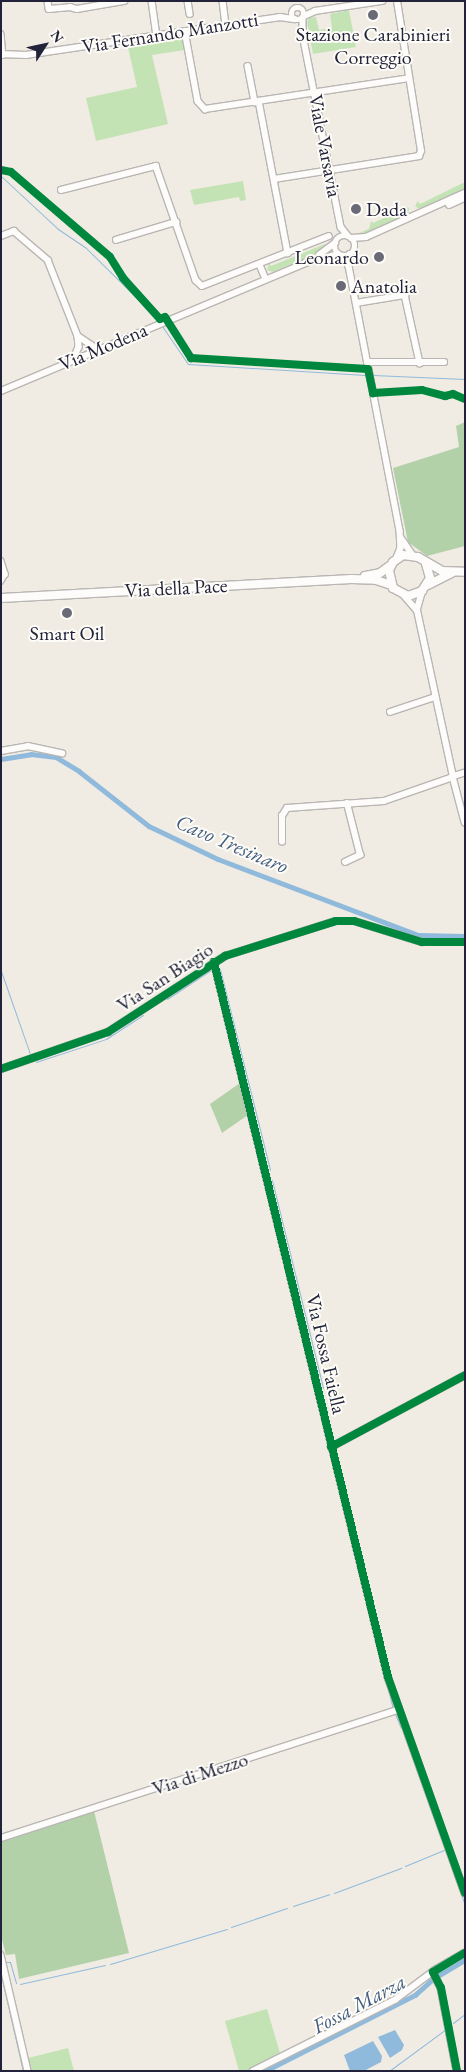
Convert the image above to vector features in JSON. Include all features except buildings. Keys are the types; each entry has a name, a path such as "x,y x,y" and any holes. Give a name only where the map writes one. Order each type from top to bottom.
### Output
{"main road":[{"path":"452,573 425,588 403,595 391,585 393,562 412,554 426,564 452,573 465,572"},
{"name":"Via della Pace","path":"1,598 351,578 376,574 393,562"},
{"path":"425,588 430,574 426,564"},
{"name":"Via della Pace","path":"351,578 376,580 391,585"}],"street":[{"path":"48,1 50,9 70,6 77,9 124,1"},
{"path":"152,1 158,35"},
{"path":"188,1 190,14"},
{"path":"223,1 226,24"},
{"name":"Viale Varsavia","path":"296,1 293,10 303,35"},
{"name":"Viale Varsavia","path":"296,1 303,13 303,35 342,227 349,237"},
{"path":"293,10 303,13 346,4 382,1"},
{"path":"274,179 419,156 421,151 397,1"},
{"name":"Via Fernando Manzotti","path":"280,17 293,10"},
{"path":"295,19 303,13"},
{"name":"Via Fernando Manzotti","path":"2,55 17,56 280,17 295,19"},
{"path":"185,31 198,101 202,108 409,78"},
{"path":"1,34 2,55"},
{"path":"248,66 274,179 288,253"},
{"path":"61,190 155,165 196,280 200,285 208,285 329,236"},
{"path":"393,562 401,548 400,531 349,266 350,254 354,247 366,237 465,193"},
{"path":"437,207 465,198"},
{"path":"116,240 176,222"},
{"name":"Viale Varsavia","path":"339,237 342,227"},
{"path":"1,236 14,231 48,260 85,354"},
{"path":"349,266 335,244 339,237 366,237"},
{"path":"349,237 354,247"},
{"name":"Via Modena","path":"316,258 335,244"},
{"path":"340,254 350,254"},
{"name":"Via Modena","path":"1,392 85,354 316,258 340,254"},
{"path":"260,264 266,279"},
{"path":"356,303 405,295 420,362"},
{"path":"82,345 97,349"},
{"path":"74,359 82,345"},
{"path":"367,362 444,362"},
{"path":"400,531 412,554"},
{"path":"1,561 5,574 1,582"},
{"path":"417,611 425,588"},
{"path":"403,595 417,611 453,777 465,822"},
{"path":"390,712 435,696"},
{"path":"1,751 28,746 62,753"},
{"path":"282,842 282,816 287,808 384,800 465,774"},
{"path":"345,862 360,855 347,804"},
{"name":"Via San Biagio","path":"1,1069 108,1032 214,962 344,920 422,942 465,942"},
{"name":"Via Fossa Faiella","path":"214,962 331,1447 398,1710 465,1892"},
{"path":"331,1447 465,1375"},
{"name":"Via di Mezzo","path":"1,1838 398,1710"},
{"path":"253,2071 395,2000 435,1975 465,1953"},
{"path":"1,1955 28,2071"},
{"path":"435,1975 458,2071"}],"green space":[{"path":"349,10 356,47 313,54 307,22 309,18 316,17 319,30 332,28 330,14"},
{"path":"183,34 185,50 152,55 168,124 96,141 86,98 137,87 127,43"},
{"path":"243,181 246,200 240,201 239,197 194,205 190,190"},
{"path":"465,182 465,191 421,210 415,206 418,201 420,204"},
{"path":"404,206 409,208 408,217 360,236 359,233 369,229 371,221 373,223 404,209"},
{"path":"325,244 327,249 273,272 267,270 269,263 271,266"},
{"path":"465,422 465,546 427,556 408,542 393,468 459,447 456,426"},
{"path":"240,1083 248,1115 222,1133 210,1104"},
{"path":"94,1811 129,1953 19,1979 15,1954 6,1955 1,1936 1,1841"},
{"path":"267,2009 280,2053 247,2071 239,2071 225,2021"},
{"path":"68,2048 74,2071 31,2071 28,2058"}],"water":[{"path":"395,2030 404,2045 402,2050 390,2058 378,2037"},
{"path":"373,2041 382,2056 381,2062 364,2071 350,2071 344,2055"}],"waterway":[{"path":"1,176 58,229 86,248 156,317"},
{"path":"162,326 188,364 365,375"},
{"path":"373,375 465,379"},
{"name":"Cavo Tresinaro","path":"1,759 31,754 56,757 79,771 149,826 218,859 418,935 465,936"},
{"path":"220,969 270,1170"},
{"path":"167,999 211,970"},
{"path":"1,971 30,1054"},
{"path":"36,1062 106,1039 143,1015"},
{"path":"272,1180 323,1388"},
{"path":"265,1183 289,1286"},
{"path":"290,1290 318,1407"},
{"path":"320,1412 329,1450"},
{"path":"370,1620 393,1709"},
{"path":"395,1714 401,1728"},
{"path":"403,1732 465,1905"},
{"path":"405,1866 444,1850"},
{"path":"334,1893 401,1868"},
{"path":"293,1906 329,1894"},
{"path":"231,1927 287,1908"},
{"path":"110,1964 227,1929"},
{"name":"Fossa Marza","path":"265,2071 415,1995 433,1979 465,1960"},
{"path":"6,1962 10,1962 16,1983"},
{"path":"20,1984 105,1965"},
{"name":"Fossa Marza","path":"1,1975 23,2071"},
{"path":"453,2023 465,2014"},
{"path":"389,2071 446,2029"}],"cycle path":[{"path":"1,170 11,172 110,257 123,278 160,319 165,317 191,358 368,369 373,393 422,390 445,396 453,394 465,399"},
{"path":"1,1069 108,1032 225,956 336,921 354,921 422,942 465,942"},
{"path":"214,962 388,1677 465,1893"},
{"path":"331,1447 465,1375"},
{"path":"457,2071 441,1988 433,1972 465,1953"}],"place":[{"name":"Stazione Carabinieri Correggio","path":"373,15"},
{"name":"Dada","path":"356,209"},
{"name":"Leonardo","path":"379,257"},
{"name":"Anatolia","path":"341,286"},
{"name":"Smart Oil","path":"67,613"}]}
